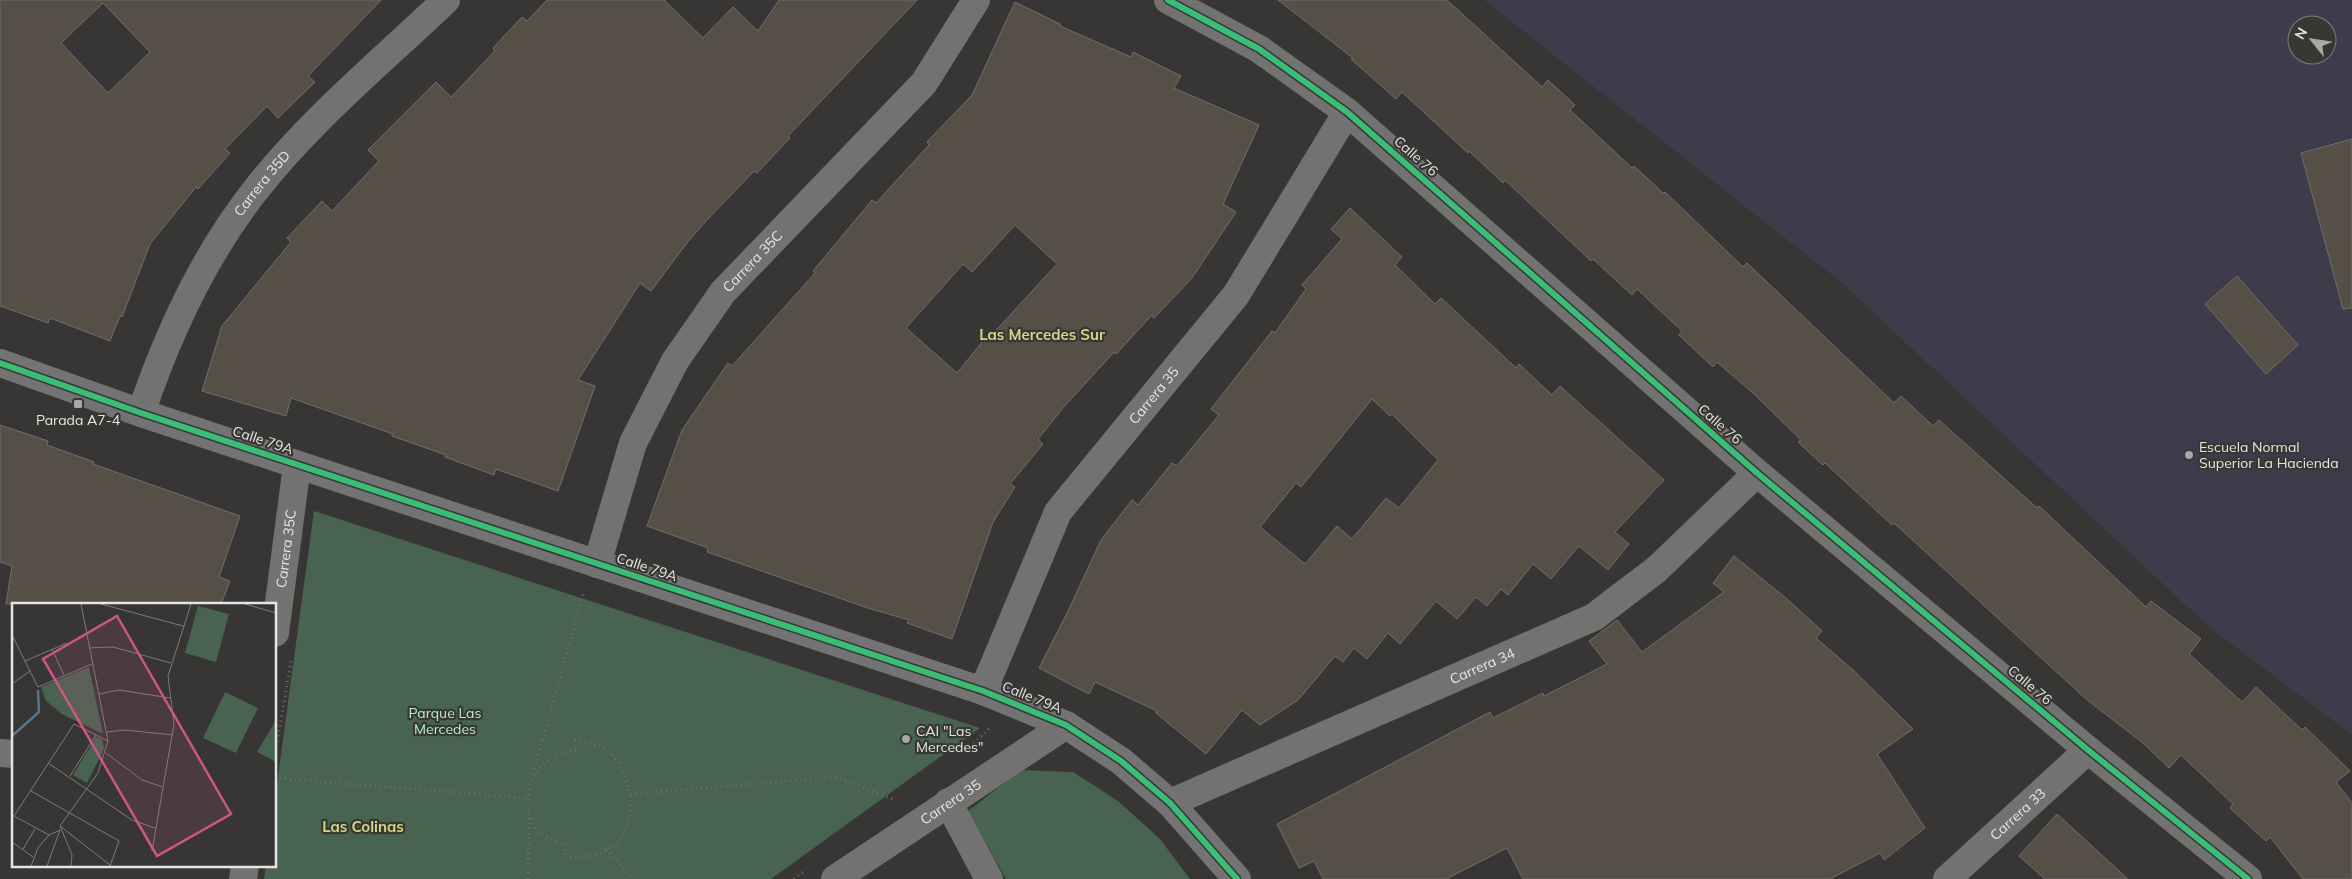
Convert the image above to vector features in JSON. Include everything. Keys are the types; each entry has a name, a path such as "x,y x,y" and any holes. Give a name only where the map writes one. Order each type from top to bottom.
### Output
{"street":[{"name":"Carrera 35D","path":"141,413 182,312 216,249 254,192 311,128 446,0"},
{"name":"Carrera 35C","path":"597,564 633,443 675,361 723,292 924,83 976,0"},
{"name":"Calle 76","path":"1168,0 1259,48 1347,112 1757,473 2088,750 2248,879"},
{"name":"Carrera 35","path":"983,691 1058,512 1236,295 1347,112"},
{"name":"Calle 79A","path":"0,363 141,413 983,691 1066,724 1121,761 1170,803 1237,879"},
{"name":"Carrera 35C","path":"276,625 297,465"},
{"name":"Carrera 34","path":"1170,803 1594,618 1657,570 1757,473"},
{"name":"Carrera 35","path":"835,879 1066,724"},
{"name":"Carrera 33","path":"1947,879 2088,750"},
{"path":"948,802 989,879"},
{"path":"243,879 245,866"}],"path":[{"path":"528,879 529,814 527,798 585,588"},
{"path":"529,814 536,828 552,840 564,844 565,859 579,858 607,849 622,836 629,817 631,794 627,777 608,751 591,742 575,740 576,750 562,750 547,761 536,772 530,784"},
{"path":"631,794 837,777 900,802"},
{"path":"276,778 527,798"},
{"path":"607,849 633,879"}],"shaded area":[{"name":"Escuela Normal Superior La Hacienda","path":"1484,0 2352,0 2352,735 2209,627 1842,283"}],"green space":[{"name":"Parque Las Mercedes","path":"314,511 980,728 771,879 264,879 266,866 276,866 276,791"},
{"path":"1021,770 1073,772 1118,801 1160,839 1190,879 1006,879 968,811"}],"building":[{"path":"0,0 381,0 308,76 315,82 278,118 267,106 225,149 230,153 198,189 196,187 150,244 122,317 120,316 110,341 50,318 48,323 0,306","holes":["103,3 150,52 108,93 61,43"]},
{"path":"547,0 664,0 703,38 733,7 758,31 779,0 917,0 788,136 790,138 757,173 754,171 706,221 686,244 651,291 640,283 578,380 595,386 558,491 496,469 494,475 445,457 446,455 392,436 393,434 291,398 286,416 202,391 222,326 291,242 287,238 322,201 332,211 379,161 368,150 436,82 451,97 495,51 493,48 522,17 527,21"},
{"path":"1278,0 1447,0 1542,87 1548,80 1575,105 1570,110 1632,168 1634,166 1663,193 1665,192 1743,267 1747,263 1894,403 1901,396 1933,426 1939,420 2037,508 2039,506 2146,607 2151,601 2201,639 2189,654 2242,702 2256,687 2302,730 2305,727 2350,771 2336,782 2352,803 2352,879 2303,879 2270,837 2266,841 2230,808 2233,804 2181,755 2169,768 2143,743 2086,699 1894,523 1892,525 1825,463 1823,465 1798,442 1801,440 1754,394 1717,362 1713,367 1679,335 1682,331 1637,289 1632,295 1593,259 1591,261 1505,180 1503,183 1402,92 1396,99 1351,59 1353,58"},
{"path":"1015,2 1060,24 1060,26 1131,57 1133,52 1181,76 1174,88 1259,125 1223,204 1236,212 1192,278 1154,318 1152,315 1116,354 1114,352 1063,408 1038,439 1043,444 1010,484 1015,487 993,522 952,639 907,623 909,620 868,608 707,552 708,548 647,526 682,430 728,363 732,366 815,273 813,271 872,200 876,203 929,145 927,142 972,95","holes":["1015,225 1057,264 989,338 987,336 957,373 906,328 963,264 972,272"]},
{"path":"2352,139 2352,308 2343,309 2301,153"},
{"path":"1350,208 1402,257 1395,265 1435,304 1441,298 1516,368 1519,364 1552,395 1560,386 1664,480 1615,532 1629,544 1608,570 1579,546 1551,579 1533,564 1508,595 1501,589 1487,606 1476,597 1457,619 1436,601 1400,644 1388,633 1367,659 1354,648 1343,662 1335,656 1298,700 1260,725 1242,710 1206,754 1156,713 1157,711 1095,682 1089,694 1039,668 1101,540 1132,500 1138,505 1172,463 1177,466 1219,415 1211,409 1272,331 1275,333 1306,289 1302,285 1342,239 1331,229","holes":["1372,399 1390,416 1392,414 1438,460 1399,508 1386,498 1352,539 1337,526 1305,564 1260,527 1296,483 1301,487"]},
{"path":"2237,276 2298,345 2266,374 2205,304"},
{"path":"0,425 48,441 47,445 94,462 93,464 240,516 219,577 230,581 221,603 6,604 12,566 0,562"},
{"path":"1734,556 1787,599 1822,631 1816,638 1853,670 1913,729 1877,754 1925,828 1884,860 1880,853 1830,879 1523,879 1507,848 1446,879 1323,879 1314,861 1299,868 1277,824 1490,712 1493,718 1543,693 1544,696 1607,664 1589,641 1617,620 1642,652 1724,592 1713,583"},
{"path":"2057,814 2128,879 2045,879 2019,856"}],"cycle path":[{"path":"1168,0 1259,49 1347,112 1757,473 2088,750 2248,879"},
{"path":"0,363 141,413 983,691 1066,725 1121,761 1170,803 1237,879"}],"place":[{"name":"Parada A7-4","path":"78,404"},
{"name":"Escuela Normal Superior La Hacienda","path":"2189,455"},
{"name":"CAI \"Las Mercedes\"","path":"906,739"}],"district":[{"name":"Las Mercedes Sur","path":"1042,334"},
{"name":"Las Colinas","path":"363,826"}]}
